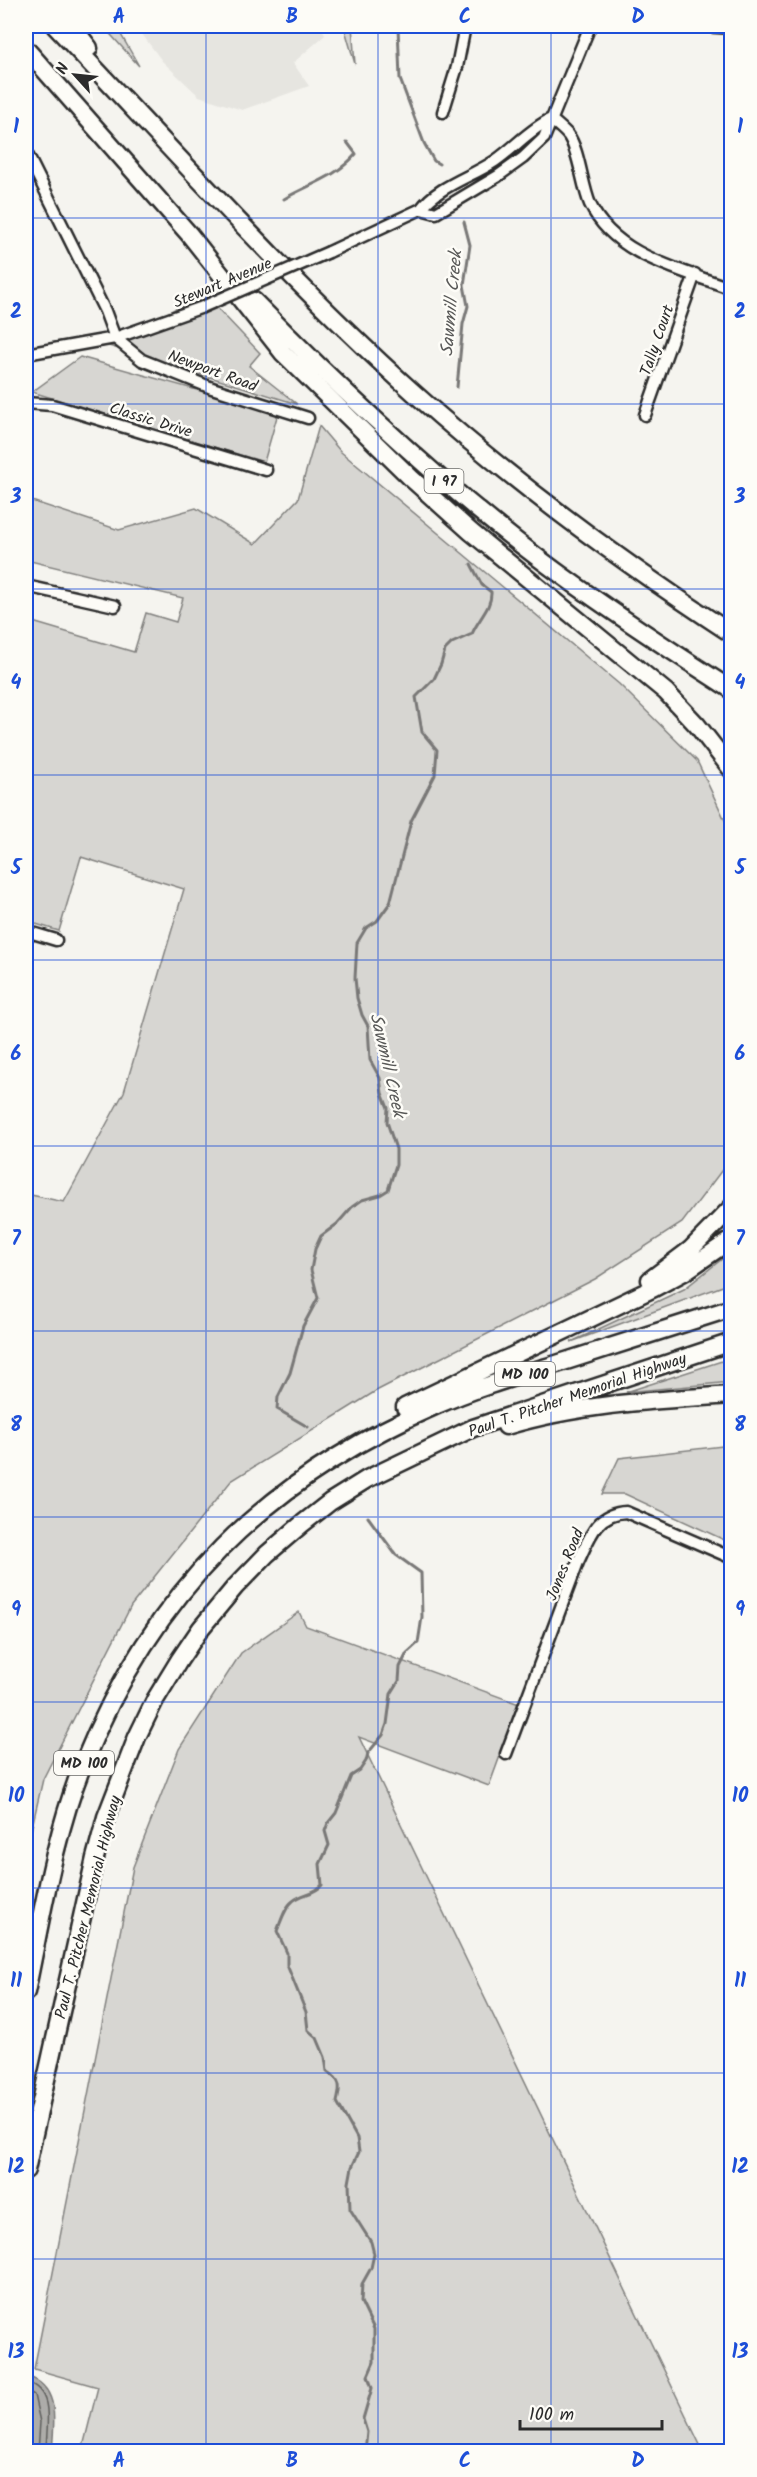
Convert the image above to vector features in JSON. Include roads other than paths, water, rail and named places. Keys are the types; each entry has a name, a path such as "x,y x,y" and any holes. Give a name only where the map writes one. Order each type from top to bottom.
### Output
{"highway":[{"path":"55,26 361,344 414,394 564,518 732,634"},
{"path":"72,26 142,118"},
{"name":"I 97","path":"26,49 189,234 328,377 433,472 536,556 654,640 732,690"},
{"path":"26,65 110,144"},
{"path":"189,234 283,353 412,479 471,532 666,692 697,725 732,770"},
{"path":"573,1327 664,1271 714,1228 732,1207"},
{"path":"278,1497 337,1447 387,1416 654,1288 684,1272 732,1239"},
{"name":"Paul T. Pitcher Memorial Highway","path":"26,1992 69,1805 102,1720 147,1639 207,1562 278,1497 342,1453 393,1425 440,1404 500,1382 732,1308"},
{"name":"Paul T. Pitcher Memorial Highway","path":"26,2170 106,1817 137,1737 155,1700 201,1628 267,1554 330,1502 367,1479 473,1428 732,1342"},
{"path":"433,1448 573,1410 617,1403 732,1395"}],"street":[{"path":"443,112 457,67 465,26"},
{"name":"Stewart Avenue","path":"420,209 436,213 498,176 523,158 544,138 590,26"},
{"path":"701,26 732,28"},
{"path":"551,119 569,135 590,203 606,229 619,240 649,256 732,289"},
{"name":"Stewart Avenue","path":"26,354 115,338 200,308 329,252 420,209 430,197 494,161 536,126 551,119"},
{"path":"26,152 105,311 115,338"},
{"name":"Tally Court","path":"645,415 695,274"},
{"name":"Newport Road","path":"115,338 142,360 212,388 308,418"},
{"name":"Classic Drive","path":"26,402 52,405 266,470"},
{"path":"26,586 115,606"},
{"path":"26,931 56,940"},
{"name":"Jones Road","path":"506,1754 578,1562 588,1540 602,1520 609,1515 626,1512 732,1558"}],"water":[{"path":"26,2376 37,2381 50,2396 54,2417 52,2451 26,2451"}],"waterway":[{"name":"Sawmill Creek","path":"398,26 400,79 424,143 434,161 439,164"},
{"path":"284,199 331,175 348,162 356,154 347,142"},
{"name":"Sawmill Creek","path":"457,387 463,324 468,306 464,285 470,245 464,222"},
{"name":"Sawmill Creek","path":"308,1427 277,1409 278,1397 290,1373 303,1326 318,1298 311,1270 315,1249 321,1236 337,1224 352,1207 362,1200 388,1190 396,1165 396,1149 387,1122 388,1108 382,1093 380,1078 370,1060 368,1026 357,998 355,978 357,943 366,928 377,921 390,903 411,821 435,775 437,750 422,732 416,697 434,679 445,650 452,643 472,634 491,598 491,592 482,585 471,564"},
{"name":"Sawmill Creek","path":"365,2452 367,2432 363,2419 372,2388 368,2376 374,2362 374,2329 361,2302 362,2284 371,2268 374,2254 371,2242 350,2209 349,2183 352,2167 359,2152 357,2138 337,2102 339,2084 335,2077 327,2071 325,2057 317,2038 308,2030 306,2012 287,1965 287,1953 277,1931 290,1904 322,1885 320,1864 329,1845 325,1831 328,1823 336,1813 351,1776 360,1770 368,1753 383,1735 387,1724 391,1694 399,1681 400,1667 407,1653 418,1643 422,1617 421,1573 396,1555 368,1517"}]}
